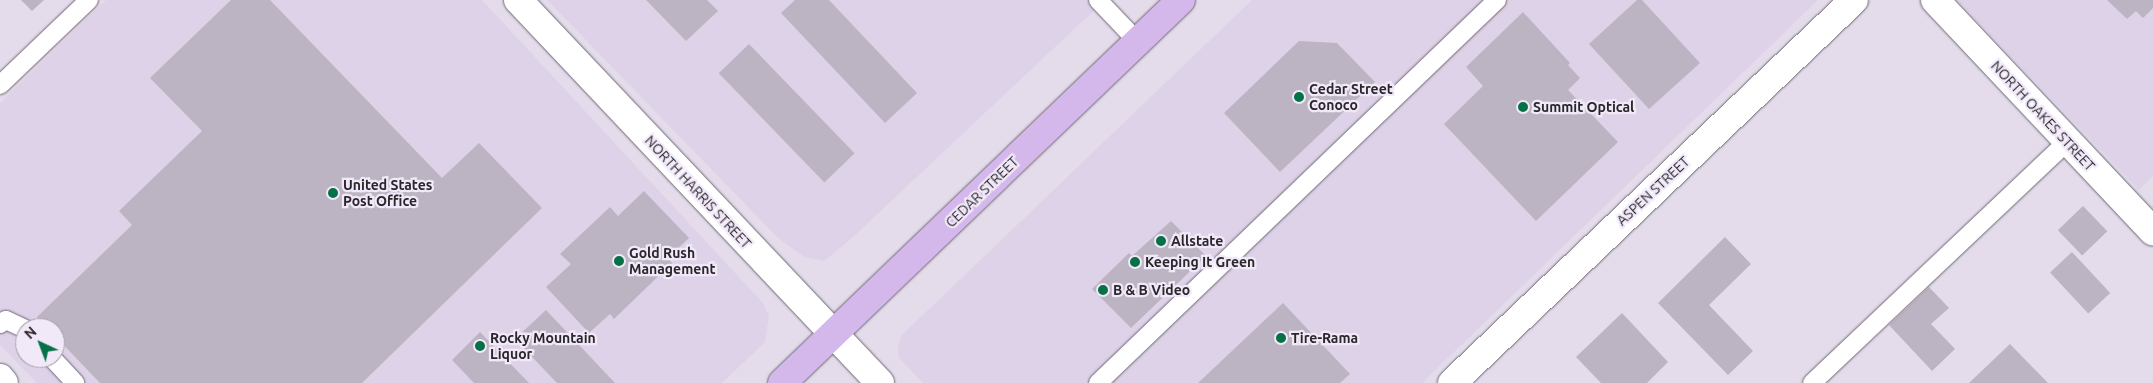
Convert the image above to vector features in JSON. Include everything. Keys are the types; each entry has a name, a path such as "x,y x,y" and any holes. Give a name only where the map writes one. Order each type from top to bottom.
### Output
{"main road":[{"name":"CEDAR STREET","path":"782,383 1181,0"}],"street":[{"name":"NORTH HARRIS STREET","path":"518,0 880,383"},
{"name":"ASPEN STREET","path":"1452,383 1854,0"},
{"name":"NORTH OAKES STREET","path":"1935,0 2153,231"},
{"path":"0,378 4,383"}],"lane":[{"path":"0,85 89,0"},
{"path":"1098,0 1138,42"},
{"path":"1098,383 1497,0"},
{"path":"1812,383 2067,142"},
{"path":"0,324 6,320 15,324"},
{"path":"62,368 76,383"}],"shaded area":[{"path":"106,0 482,0 763,303 769,316 765,342 722,383 37,383 22,368 65,368 65,318 15,318 15,360 0,345 0,103"},
{"path":"547,0 1105,0 852,238 824,261 804,257 777,237"},
{"path":"1252,0 1818,0 1422,383 923,383 899,358 898,345 902,335"},
{"path":"1957,0 2153,0 2153,176 2139,190"}],"building":[{"path":"21,0 44,0 32,11"},
{"name":"United States Post Office","path":"231,0 270,0 442,178 479,143 542,208 362,383 100,383 65,346 65,318 37,317 132,225 119,211 202,131 150,78"},
{"path":"646,0 707,0 718,11 686,41"},
{"path":"795,0 829,0 917,93 885,123 781,13"},
{"path":"1637,0 1642,0 1700,63 1649,109 1589,44"},
{"path":"2107,0 2153,0 2153,8 2143,18 2136,11 2127,19"},
{"name":"Summit Optical","path":"1523,12 1570,63 1568,65 1580,78 1568,90 1618,142 1536,221 1444,124 1483,86 1466,67"},
{"name":"Cedar Street Conoco","path":"1299,41 1337,43 1375,82 1280,172 1224,113"},
{"path":"749,44 855,153 824,183 719,73"},
{"name":"Gold Rush Management","path":"644,191 689,238 668,258 672,263 614,319 610,314 589,333 546,287 571,264 560,254 610,207 618,216"},
{"path":"2083,206 2107,231 2082,255 2058,230"},
{"path":"1171,221 1206,256 1131,328 1092,289 1129,253 1132,256"},
{"path":"1725,237 1751,264 1709,305 1753,351 1728,375 1658,303"},
{"path":"2072,252 2110,293 2088,313 2050,272"},
{"path":"1929,287 1949,308 1931,324 1955,349 1932,371 1889,325"},
{"name":"Tire-Rama","path":"1283,303 1350,374 1340,383 1198,383"},
{"path":"546,310 615,383 557,383 515,339"},
{"path":"1622,313 1668,362 1647,383 1601,383 1576,357"},
{"name":"Rocky Mountain Liquor","path":"480,332 529,383 474,383 452,360"},
{"path":"2010,344 2048,383 1969,383"}],"place":[{"name":"Cedar Street Conoco","path":"1299,97"},
{"name":"Summit Optical","path":"1523,107"},
{"name":"United States Post Office","path":"333,193"},
{"name":"Allstate","path":"1161,241"},
{"name":"Gold Rush Management","path":"619,261"},
{"name":"Keeping It Green","path":"1135,262"},
{"name":"B & B Video","path":"1103,290"},
{"name":"Tire-Rama","path":"1281,338"},
{"name":"Rocky Mountain Liquor","path":"480,346"}]}
